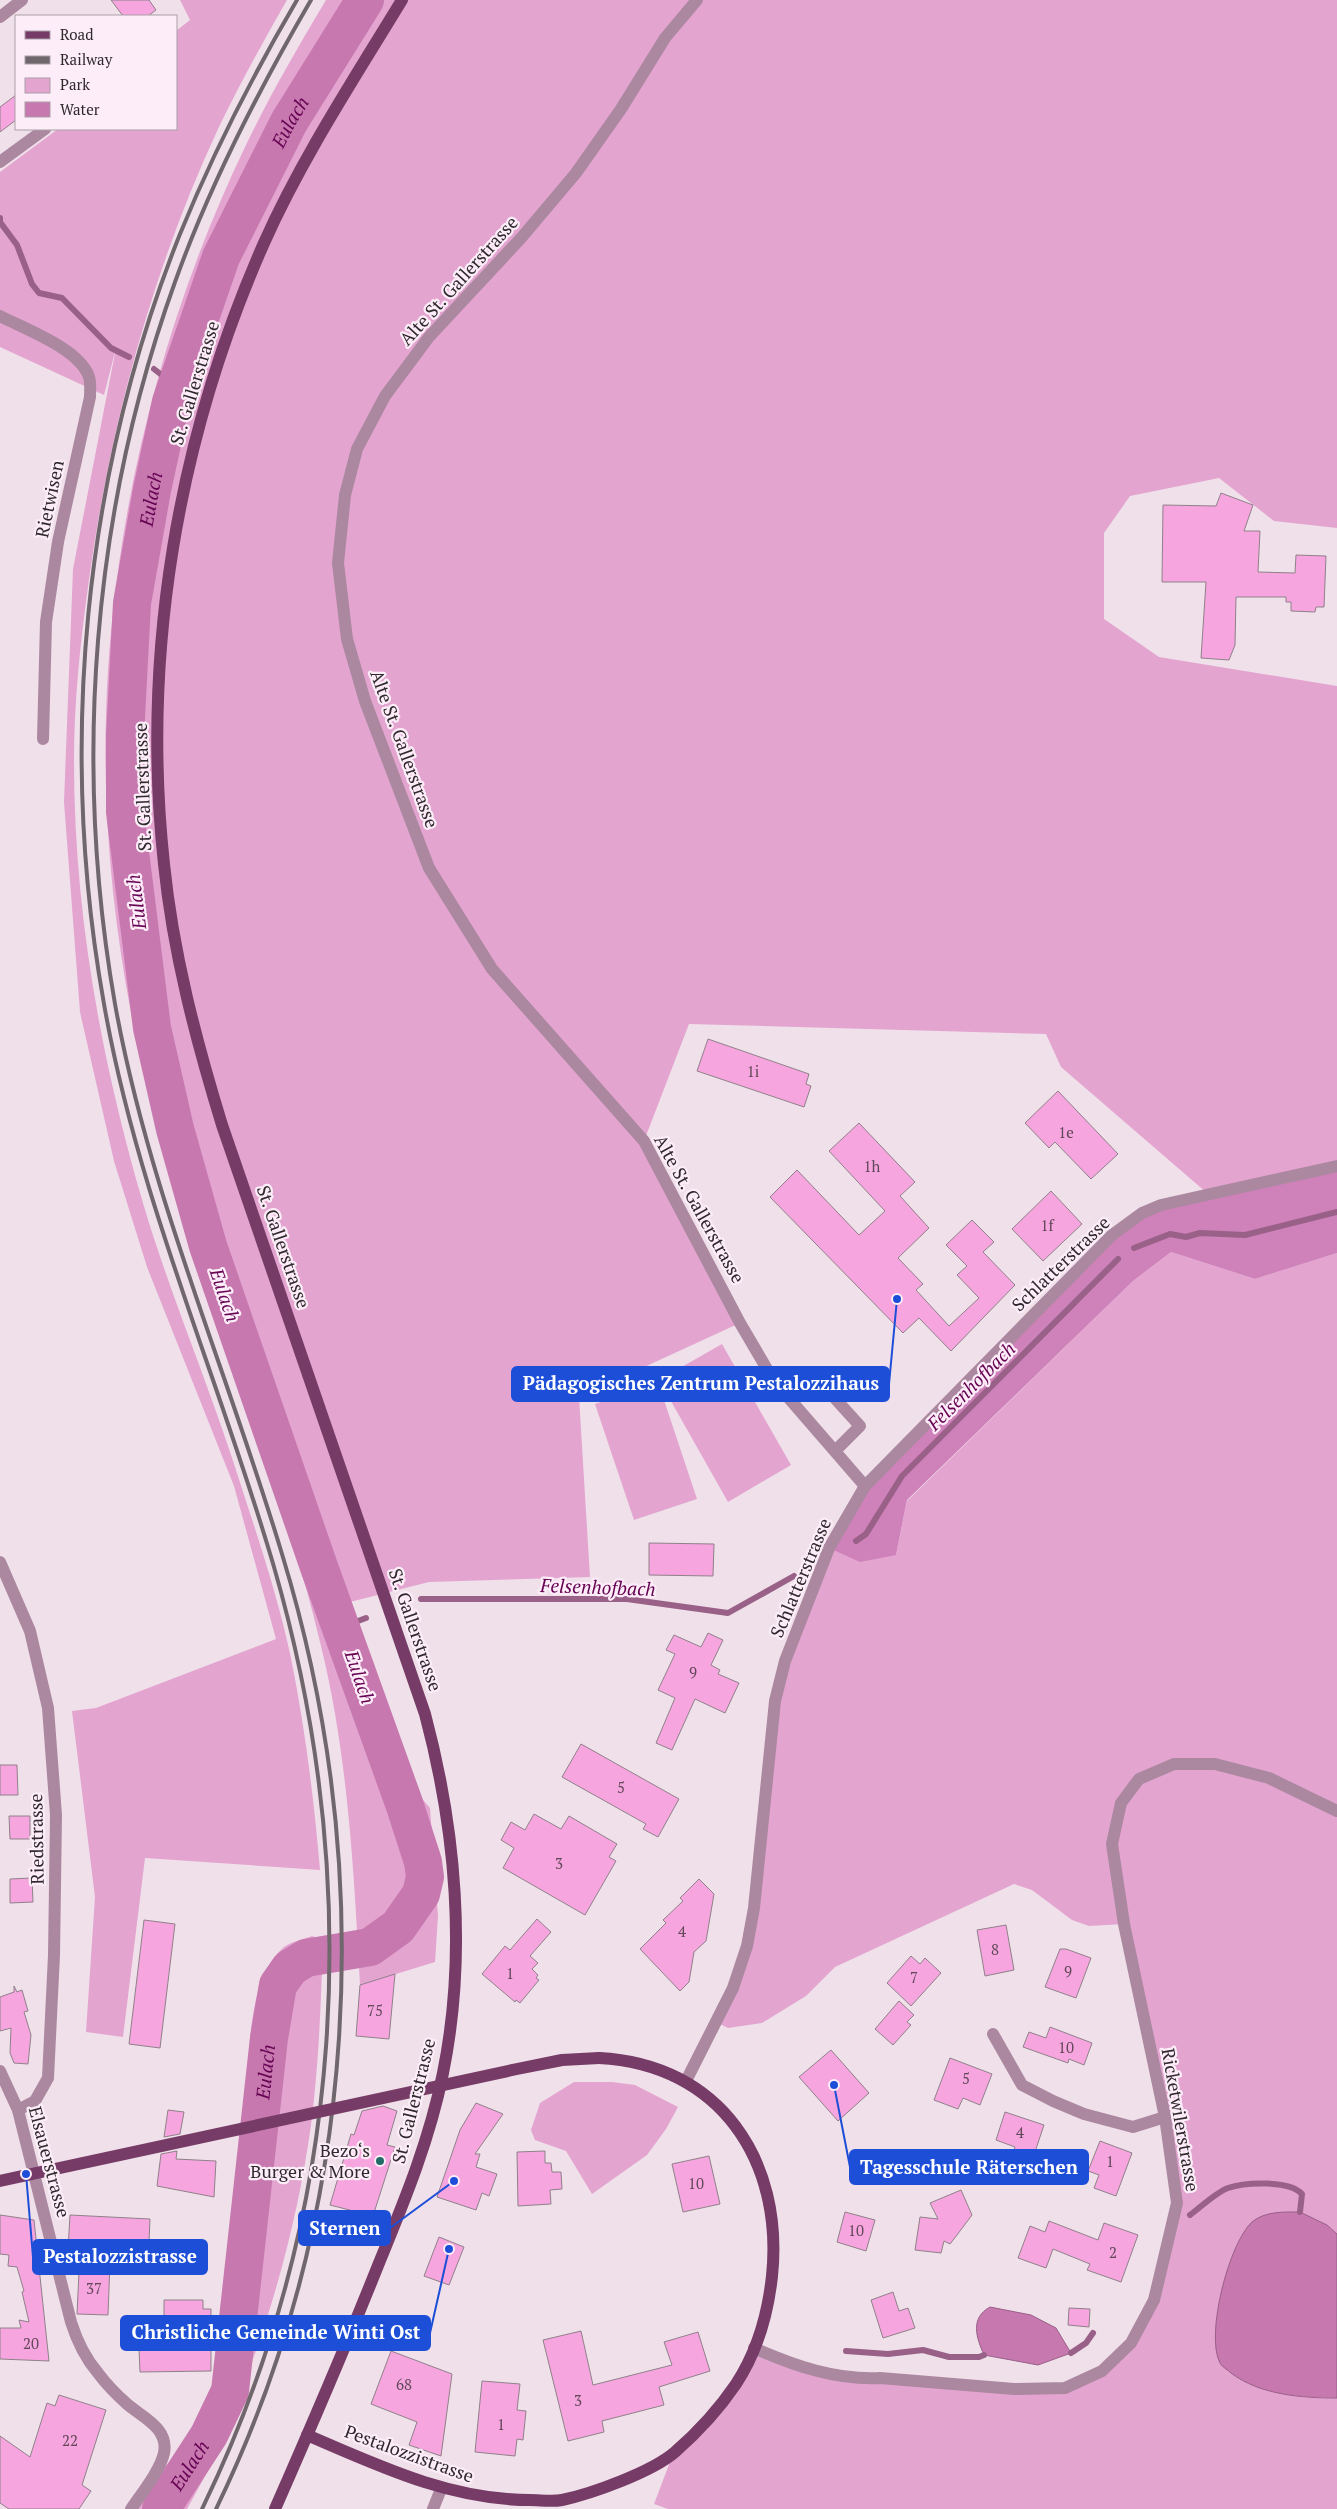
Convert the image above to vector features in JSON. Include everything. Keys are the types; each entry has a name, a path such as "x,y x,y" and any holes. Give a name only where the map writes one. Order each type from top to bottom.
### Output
{"main road":[{"name":"St. Gallerstrasse","path":"275,2509 387,2243 432,2118 443,2074 450,2028 456,1935 453,1872 447,1814 438,1762 425,1714 222,1125 202,1061 176,941 164,865 158,748 162,628 174,537 199,424 230,327 265,242 307,157 402,0"},
{"name":"Pestalozzistrasse","path":"0,2181 562,2060 599,2058 644,2064 686,2081 706,2096 729,2118 750,2149 767,2192 773,2223 774,2257 770,2297 764,2323 737,2382 714,2413 673,2454 640,2472 602,2488 560,2500 503,2504 442,2489 307,2435"}],"street":[{"path":"0,17 22,0"},
{"name":"Alte St. Gallerstrasse","path":"697,0 664,38 621,109 576,173 522,237 429,337 385,396 357,449 345,495 338,563 347,639 365,701 429,868 492,970 644,1141 774,1381 865,1486"},
{"path":"0,162 43,130"},
{"name":"Rietwisen","path":"0,316 70,352 85,367 90,379 90,397 58,542 46,622 43,739"},
{"name":"Schlatterstrasse","path":"686,2081 732,1988 747,1946 754,1908 774,1701 785,1661 829,1548 865,1486 1112,1235 1142,1214 1161,1205 1207,1193 1337,1166"},
{"path":"821,1384 860,1426 835,1451"},
{"name":"Riedstrasse","path":"0,1562 30,1631 48,1708 56,1815 54,1955 48,2078 35,2102 18,2110"},
{"name":"Ricketwilerstrasse","path":"754,2348 786,2363 822,2374 863,2379 880,2378 1014,2389 1065,2388 1102,2370 1131,2343 1154,2300 1167,2252 1177,2203 1165,2117 1124,1924 1112,1844 1121,1802 1139,1779 1174,1764 1215,1764 1269,1778 1337,1810"},
{"path":"993,2034 1022,2085 1053,2101 1084,2114 1133,2127 1165,2117"},
{"name":"Elsauerstrasse","path":"0,2071 18,2110 71,2322 78,2343 98,2373 126,2404 155,2425 164,2438 164,2453 150,2482 131,2509"},
{"path":"433,2509 442,2489"}],"green space":[{"path":"180,0 287,0 234,96 194,184 172,239 136,353 108,469 85,609 75,718 75,818 85,930 93,985 114,1095 153,1236 222,1429 272,1584 291,1658 305,1737 320,1870 145,1858 123,2037 86,2032 95,1897 72,1711 96,1708 276,1639 234,1486 147,1267 114,1161 80,1012 64,802 73,569 116,348 104,395 0,347 0,172 57,130 178,130 178,29 190,20"},
{"path":"326,0 1337,0 1337,528 1274,521 1219,478 1130,496 1104,533 1104,619 1159,657 1337,686 1337,1166 1207,1193 1061,1067 1046,1034 689,1024 644,1141 740,1323 579,1397 590,1577 429,1582 342,1604 412,1787 430,1808 438,1916 435,1962 360,1985 344,1772 330,1688 306,1587 289,1529 209,1299 156,1126 130,1010 121,951 108,833 106,773 106,714 110,641 118,568 146,422 166,351 189,281 216,212 246,145 274,90"},
{"path":"1171,1252 1255,1279 1337,1253 1337,2234 1327,2225 1238,2378 1262,2387 1287,2393 1311,2397 1337,2398 1337,2509 668,2509 654,2504 673,2454 714,2413 754,2348 822,2374 1065,2388 1102,2370 1131,2343 1154,2300 1177,2203 1124,1924 1089,1926 1072,1920 1032,1890 1014,1884 835,1967 806,1996 762,2023 728,2028 716,2022 747,1946 775,1701 829,1548 896,1555 907,1501 1133,1281"},
{"path":"722,1344 791,1465 728,1502 659,1380"},
{"path":"658,1382 697,1499 634,1520 595,1404"},
{"path":"312,1936 323,1940 318,2055 311,2125 300,2190 285,2255 267,2319 245,2381 225,2374 241,2229 236,2228 250,2107 246,2102 252,2020 256,1998 263,1978 272,1961 284,1947"},
{"path":"574,2082 612,2082 635,2085 678,2107 666,2129 647,2155 592,2194 566,2151 535,2140 531,2130 540,2103"},
{"path":"177,2454 210,2467 187,2509 131,2509 150,2482"}],"shaded area":[{"path":"1337,1166 1337,1253 1255,1279 1171,1252 1133,1281 907,1500 896,1555 860,1562 829,1548 865,1486 1142,1213"}],"water":[{"path":"1300,2212 1327,2225 1337,2234 1337,2398 1282,2394 1255,2386 1242,2380 1222,2366 1216,2350 1217,2312 1222,2290 1235,2249 1243,2233 1257,2218 1275,2213"},
{"path":"990,2307 1031,2315 1056,2328 1071,2353 1038,2365 984,2355 976,2328 977,2322 984,2311"}],"building":[{"path":"111,0 149,0 156,10 149,15 122,15"},
{"path":"15,96 15,121 0,132 0,107"},
{"path":"1221,493 1253,505 1244,531 1260,531 1258,572 1295,573 1296,555 1326,556 1324,607 1316,607 1315,612 1291,611 1291,602 1286,602 1286,597 1236,597 1235,645 1229,660 1201,658 1206,582 1162,582 1163,505 1216,506"},
{"path":"708,1039 809,1074 806,1084 811,1086 804,1107 697,1071"},
{"path":"1058,1091 1118,1154 1091,1179 1055,1142 1049,1148 1025,1123"},
{"path":"859,1123 915,1182 900,1196 929,1228 898,1258 923,1284 916,1290 949,1326 979,1298 957,1275 967,1266 946,1245 972,1220 994,1242 983,1252 1015,1285 951,1351 919,1318 903,1333 770,1197 797,1170 859,1235 885,1211 829,1151"},
{"path":"1051,1191 1082,1224 1043,1261 1012,1229"},
{"path":"649,1543 714,1544 713,1576 649,1575"},
{"path":"708,1633 723,1640 711,1665 720,1670 718,1674 739,1683 725,1713 695,1699 672,1750 656,1743 675,1698 658,1690 675,1654 666,1650 674,1635 701,1647"},
{"path":"581,1744 679,1799 658,1837 643,1829 646,1824 562,1777"},
{"path":"0,1765 17,1765 18,1795 0,1795"},
{"path":"534,1814 561,1829 569,1816 617,1844 609,1857 616,1861 585,1915 503,1868 514,1848 501,1840 511,1822 525,1830"},
{"path":"9,1816 30,1816 30,1839 10,1839"},
{"path":"32,1878 33,1902 10,1903 10,1879"},
{"path":"699,1879 714,1894 706,1941 694,1952 689,1982 680,1991 640,1949 666,1923 663,1920 683,1901 680,1898"},
{"path":"537,1919 551,1932 530,1956 538,1963 532,1969 538,1975 536,1978 539,1980 520,2003 516,2000 515,2002 482,1974 505,1946 510,1950"},
{"path":"144,1920 175,1924 160,2048 129,2044"},
{"path":"1006,1925 1014,1970 985,1976 977,1930"},
{"path":"1060,1949 1066,1949 1091,1958 1076,1998 1045,1987"},
{"path":"911,1956 920,1964 925,1958 941,1973 911,2006 887,1983"},
{"path":"395,1974 389,2039 356,2036 360,1985"},
{"path":"14,1986 17,1992 22,1990 28,2011 24,2012 31,2035 28,2064 14,2063 10,2053 11,2028 0,2031 0,1997 14,1992"},
{"path":"899,2001 914,2015 907,2022 911,2025 893,2045 875,2029"},
{"path":"1050,2027 1092,2043 1084,2065 1069,2059 1068,2063 1023,2047 1029,2032 1046,2038"},
{"path":"831,2050 869,2093 838,2121 799,2077"},
{"path":"950,2058 992,2074 980,2105 963,2098 958,2109 934,2100"},
{"path":"476,2103 503,2114 475,2154 480,2154 476,2167 497,2174 489,2196 482,2193 476,2210 437,2197 460,2130"},
{"path":"383,2106 397,2111 387,2145 395,2147 373,2216 330,2205 351,2134 354,2135 362,2111"},
{"path":"168,2110 184,2112 180,2134 164,2137"},
{"path":"1005,2112 1044,2125 1031,2164 1011,2157 1015,2147 996,2140"},
{"path":"1100,2141 1132,2153 1116,2196 1094,2188 1099,2175 1088,2171"},
{"path":"177,2151 176,2159 216,2161 214,2197 157,2186 161,2154"},
{"path":"545,2151 545,2163 551,2163 552,2172 561,2172 562,2189 550,2190 551,2204 518,2206 517,2152"},
{"path":"709,2156 720,2204 683,2212 672,2164"},
{"path":"961,2190 972,2215 957,2235 950,2244 944,2241 941,2253 915,2250 920,2217 938,2219 930,2203"},
{"path":"845,2212 875,2220 866,2251 837,2242"},
{"path":"0,2215 34,2220 49,2361 0,2359 0,2328 21,2328 19,2320 29,2322 22,2292 24,2291 17,2267 8,2266 9,2255 0,2254"},
{"path":"70,2215 150,2219 148,2265 110,2263 108,2315 77,2314 80,2251 68,2250"},
{"path":"1049,2221 1098,2240 1104,2223 1138,2235 1121,2282 1087,2270 1090,2264 1053,2249 1046,2268 1018,2258 1030,2226 1045,2232"},
{"path":"439,2237 464,2247 449,2285 424,2276"},
{"path":"893,2292 899,2311 908,2308 915,2328 883,2338 871,2300"},
{"path":"164,2300 203,2300 203,2309 211,2309 211,2371 140,2372 139,2349 153,2349 153,2319 164,2319"},
{"path":"1069,2308 1090,2309 1089,2327 1068,2325"},
{"path":"581,2331 593,2385 672,2365 664,2342 698,2332 710,2371 659,2387 664,2405 602,2421 604,2432 568,2441 543,2340"},
{"path":"391,2351 452,2374 441,2456 409,2445 417,2422 371,2404"},
{"path":"482,2381 520,2384 517,2410 526,2411 523,2440 517,2439 515,2456 475,2452"},
{"path":"59,2395 106,2410 82,2485 91,2491 79,2509 9,2509 0,2503 0,2436 30,2457 47,2403 55,2406"}],"waterway":[{"name":"Eulach","path":"161,2509 209,2435 230,2391 269,2038 278,1985 290,1968 306,1958 370,1947 398,1927 421,1894 425,1877 423,1862 405,1806 319,1567 208,1246 175,1129 152,1028 125,812 125,736 132,603 152,490 171,402 221,257 289,122 365,0"},
{"path":"0,218 0,222 17,245 32,284 39,293 62,298 111,348 129,357"},
{"path":"154,369 177,387"},
{"name":"Felsenhofbach","path":"1134,1248 1170,1234 1186,1237 1200,1233 1245,1235 1337,1212"},
{"name":"Felsenhofbach","path":"856,1541 866,1534 902,1476 1118,1259"},
{"name":"Felsenhofbach","path":"421,1599 627,1599 728,1613 794,1576"},
{"name":"Felsenhofbach","path":"342,1627 366,1618"},
{"path":"1190,2215 1223,2190 1245,2184 1278,2184 1296,2189 1302,2194 1300,2212"},
{"path":"1071,2353 1086,2343 1093,2333"},
{"path":"846,2351 888,2354 923,2350 949,2357 979,2357 984,2355"},
{"name":"Eulach","path":"209,2435 219,2432"}],"railway":[{"path":"202,2509 250,2396 287,2281 312,2164 326,2045 329,1925 321,1805 303,1686 274,1567 158,1218 119,1076 104,1004 90,907 83,809 82,712 88,614 101,517 121,421 147,326 180,234 206,174 249,86 297,0"},
{"path":"216,2509 264,2396 301,2279 325,2159 339,2038 341,1916 332,1794 313,1673 282,1554 168,1213 130,1074 115,1004 102,914 95,822 94,731 98,639 108,548 125,458 147,369 175,282 219,174 254,103 311,0"}],"place":[{"name":"Pädagogisches Zentrum Pestalozzihaus","path":"897,1299"},
{"name":"Tagesschule Räterschen","path":"834,2085"},
{"name":"Bezo‘s Burger & More","path":"380,2161"},
{"name":"Pestalozzistrasse","path":"26,2174"},
{"name":"Sternen","path":"454,2181"},
{"name":"Christliche Gemeinde Winti Ost","path":"449,2249"}]}
